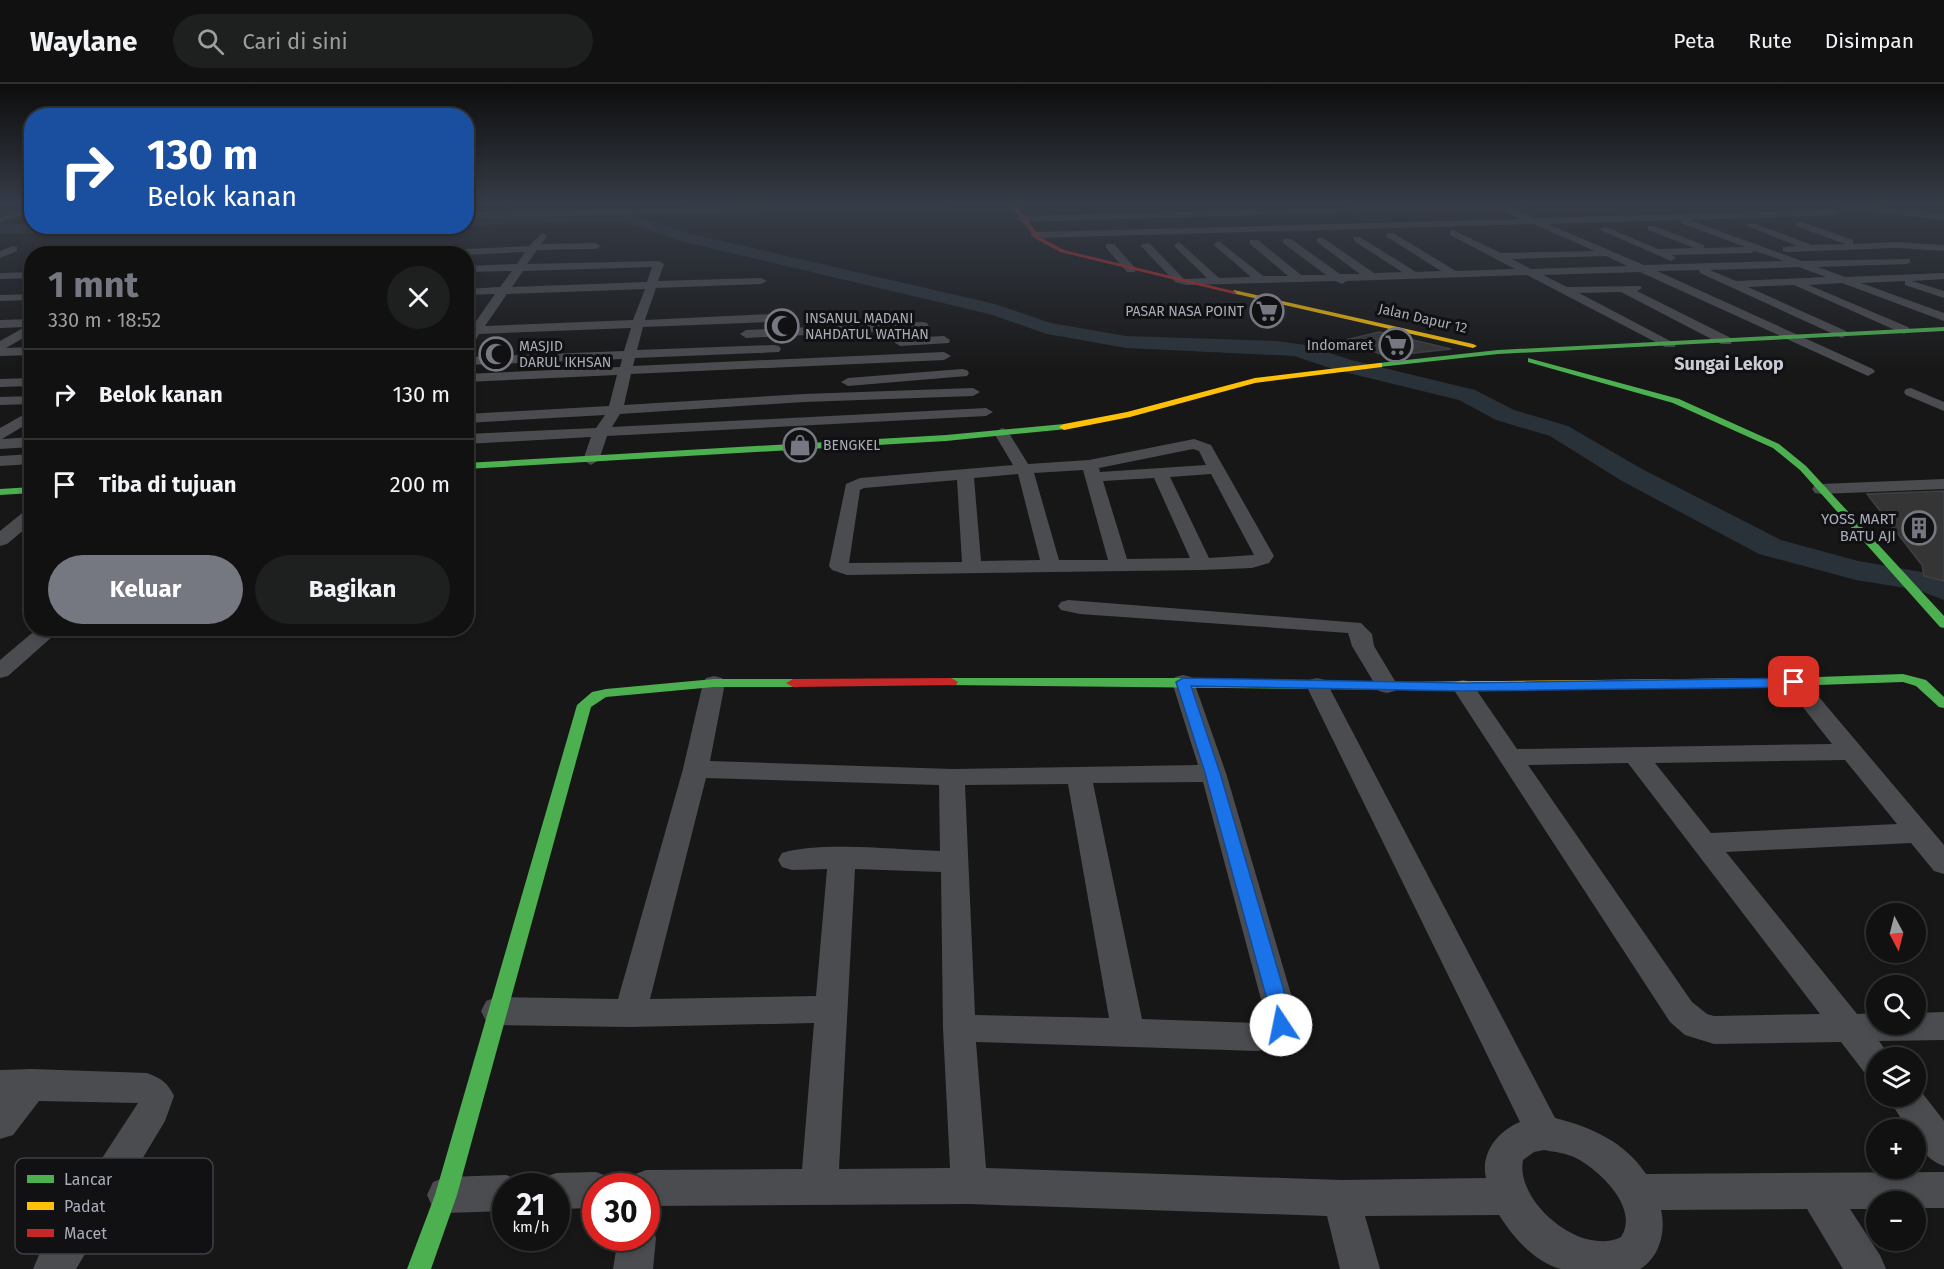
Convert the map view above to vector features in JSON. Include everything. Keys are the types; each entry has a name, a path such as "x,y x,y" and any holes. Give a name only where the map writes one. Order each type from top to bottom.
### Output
{"street":[{"path":"474,268 523,260"},
{"path":"474,277 524,260"},
{"path":"474,329 492,312 525,260"},
{"path":"527,260 651,285"},
{"name":"Jalan Dapur 12","path":"1108,260 1131,270 1498,352 1611,381 1714,416 1792,456 1944,624"},
{"path":"1122,260 1131,270"},
{"path":"1161,260 1182,281 1906,261 1944,275"},
{"path":"1198,260 1216,281"},
{"path":"1239,260 1261,280"},
{"path":"1273,260 1299,279"},
{"path":"1312,260 1355,290 1331,290"},
{"path":"1349,260 1372,277"},
{"path":"1385,260 1415,276"},
{"path":"1433,260 1470,286"},
{"path":"1509,260 1670,344"},
{"path":"1623,260 1868,372"},
{"path":"1678,260 1842,334"},
{"path":"1793,260 1944,317"},
{"path":"1462,263 1497,283"},
{"path":"474,315 732,271"},
{"path":"0,276 24,275"},
{"path":"1733,284 1944,275"},
{"path":"1895,278 1944,295"},
{"path":"474,292 761,281"},
{"path":"1793,282 1904,330"},
{"path":"591,460 601,431 617,404 651,285"},
{"path":"0,287 24,286"},
{"path":"1566,290 1680,287"},
{"path":"1622,288 1726,341"},
{"path":"1236,293 1284,291"},
{"path":"0,298 24,297"},
{"path":"474,306 492,312"},
{"path":"626,311 641,317"},
{"path":"474,331 641,317 937,326"},
{"path":"0,324 24,322"},
{"path":"738,335 793,323"},
{"path":"793,323 802,421 796,446"},
{"path":"474,466 591,460 1067,427 1105,420 1239,384 1296,373 1498,352 1944,328"},
{"path":"0,337 24,336"},
{"path":"0,346 24,336"},
{"path":"886,343 944,340"},
{"path":"474,361 782,348"},
{"path":"0,352 24,351"},
{"path":"474,418 617,404 799,380 944,356"},
{"path":"10,366 24,365"},
{"path":"474,378 626,372 799,380 973,392"},
{"path":"799,380 962,374"},
{"path":"0,382 24,382"},
{"path":"1944,390 1911,392 1944,407"},
{"path":"0,401 24,400"},
{"path":"474,405 617,404"},
{"path":"474,439 986,412"},
{"path":"0,424 24,423"},
{"path":"0,435 24,423"},
{"path":"1002,433 1029,479 1051,565"},
{"path":"0,444 24,442"},
{"path":"1092,471 1194,444 1205,448 1264,556 1252,562 1202,564 847,569 839,566 854,485 866,482 1023,469 1160,473 1215,469"},
{"path":"0,461 24,460"},
{"path":"1092,471 1119,565"},
{"path":"1160,473 1202,564"},
{"path":"965,474 972,567"},
{"path":"1821,489 1944,484"},
{"path":"0,492 24,490"},
{"path":"0,540 24,520"},
{"path":"1068,606 1354,627 1361,634 1363,646 1386,686"},
{"path":"0,671 42,636"},
{"path":"419,1269 446,1195 584,705 597,695 714,683 1183,682 1463,687 1903,678 1915,680 1926,686 1944,704"},
{"path":"959,1028 1258,1037 1277,1030 1281,1025 1282,1018 1213,773 1183,682"},
{"path":"1794,682 1916,833 1944,864"},
{"path":"630,1013 696,769 714,683"},
{"path":"1317,685 1544,1133"},
{"path":"1463,687 1687,1018 1697,1025 1714,1030 1944,1026"},
{"path":"1512,757 1851,752"},
{"path":"1635,755 1866,1048"},
{"path":"696,769 952,777 1213,773"},
{"path":"1079,775 1128,1033"},
{"path":"952,777 959,1028 969,1186"},
{"path":"1705,843 1916,833"},
{"path":"792,861 842,858 955,862"},
{"path":"819,1186 842,858"},
{"path":"497,1011 630,1013 830,1009"},
{"path":"0,1123 16,1084 147,1088 157,1096 153,1110 123,1158"},
{"path":"1912,1107 1944,1149"},
{"path":"1544,1133 1581,1142 1603,1155 1623,1172 1638,1192 1645,1212 1645,1230 1639,1246 1626,1257 1608,1265 1584,1258 1546,1239 1521,1215 1509,1196 1504,1161 1510,1148 1521,1139 1544,1133"},
{"path":"660,1188 969,1186 1341,1198 1509,1196"},
{"path":"1638,1192 1944,1190"},
{"path":"1817,1191 1866,1269"},
{"path":"446,1195 492,1193"},
{"path":"1341,1198 1360,1269"},
{"path":"633,1269 635,1251"},
{"path":"53,1269 62,1254"}],"building":[{"name":"Indomaret","path":"1379,332 1451,349 1387,356 1341,341"},
{"name":"YOSS MART BATU AJI","path":"1944,491 1944,581 1924,576 1922,565 1867,494"}],"waterway":[{"path":"782,260 995,310 1047,328 1126,342 1277,347 1297,350 1344,365 1467,395 1505,415 1559,431 1632,475 1770,547 1856,570 1927,582 1944,590"}],"traffic: fast":[{"path":"1379,365 1498,352 1944,329"},
{"path":"1531,360 1676,401 1776,446 1803,468 1944,624"},
{"path":"474,466 946,438 1064,427"},
{"path":"0,492 24,490"},
{"path":"1789,682 1903,678 1921,683 1944,704"},
{"path":"951,682 1183,682 1405,686"},
{"path":"419,1269 446,1195 584,705 597,695 606,693 714,683 793,683"}],"traffic: slow":[{"path":"1234,292 1473,346"},
{"path":"1064,427 1130,414 1255,380 1379,365"},
{"path":"1405,686 1789,682"}],"traffic: jam":[{"path":"1101,260 1234,292"},
{"path":"793,683 951,682"}],"place":[{"name":"PASAR NASA POINT","path":"1267,311"},
{"name":"INSANUL MADANI NAHDATUL WATHAN","path":"782,326"},
{"name":"Indomaret","path":"1396,345"},
{"name":"MASJID DARUL IKHSAN","path":"496,354"},
{"name":"BENGKEL","path":"800,445"},
{"name":"YOSS MART BATU AJI","path":"1919,528"}],"district":[{"name":"Sungai Lekop","path":"1729,364"}],"route":[{"path":"1281,1025 1282,1018 1213,773 1183,682 1463,687 1794,682"}]}
